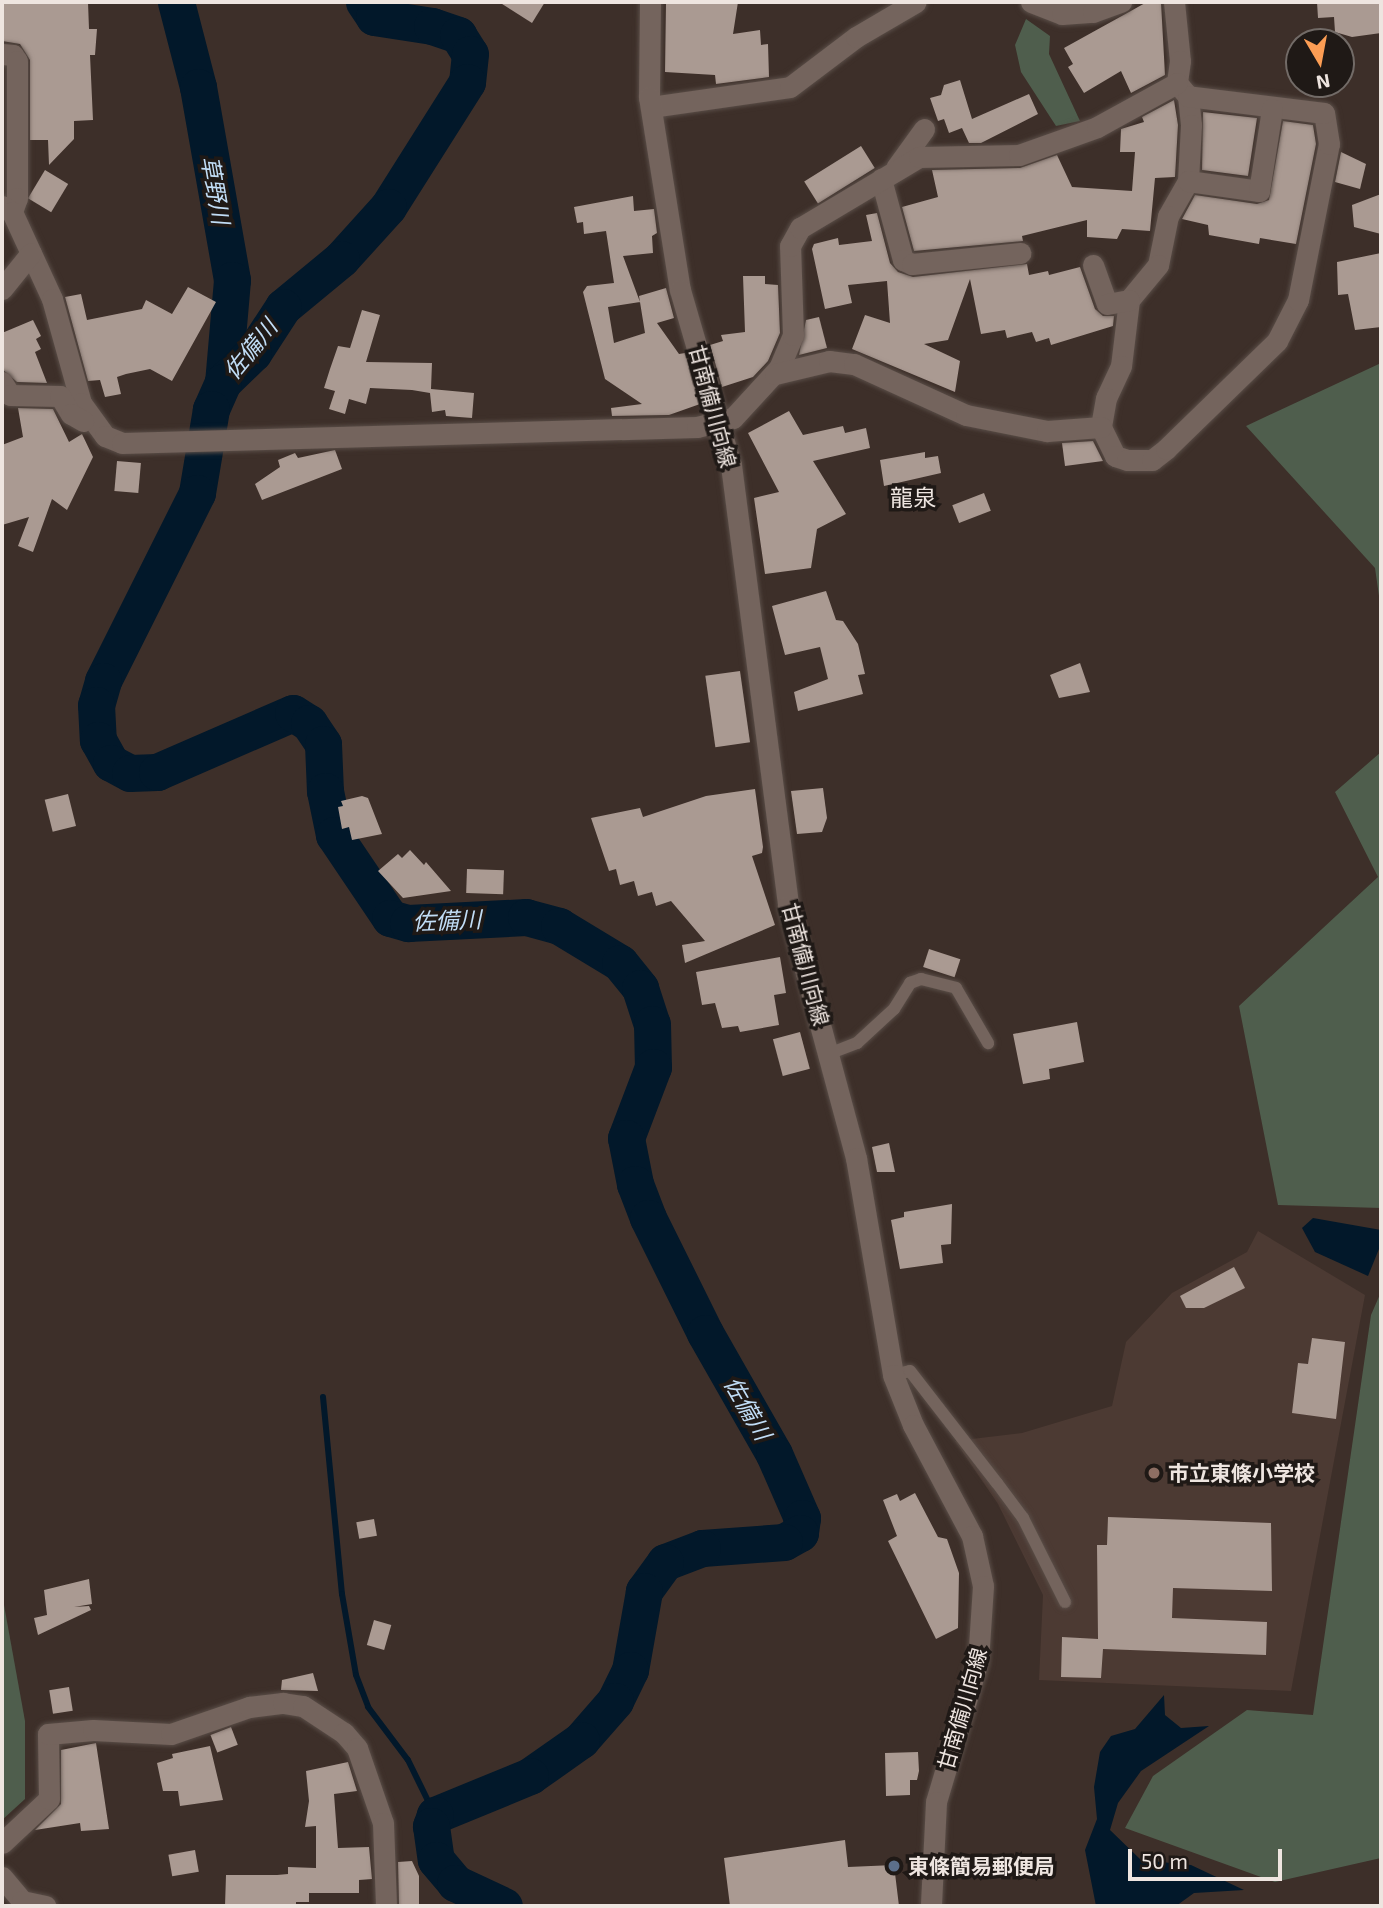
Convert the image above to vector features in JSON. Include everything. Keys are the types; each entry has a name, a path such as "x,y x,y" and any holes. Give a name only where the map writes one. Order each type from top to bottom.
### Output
{"street":[{"name":"甘南備川向線","path":"650,2 651,107 680,290 720,423 752,605 784,880 831,1053 858,1169 893,1375 913,1426 972,1536 984,1609 978,1661 936,1802 931,1906"},
{"path":"651,107 790,88 856,37 916,2"},
{"path":"1031,2 1062,14 1093,12 1121,2"},
{"path":"2,54 12,55 17,61 17,198 7,209 52,299 81,403 105,436 122,443 221,442 720,423 743,410 775,374 793,335 790,257 793,236 888,174 935,155 1012,155 1048,146 1182,90 1272,109 1280,105 1324,113 1328,125 1320,199 1290,318 1255,365 1152,460 1115,456 1101,427 1106,398 1124,355 1129,300 1158,265 1168,216 1188,181 1191,125 1182,90 1174,2"},
{"path":"1188,181 1259,191 1272,109"},
{"path":"924,129 888,174 903,260 912,264 1020,253"},
{"path":"2,289 31,253"},
{"path":"1093,265 1107,304 1129,300"},
{"path":"775,374 829,360 854,364 966,415 1046,431 1101,427"},
{"path":"2,382 10,395 60,396 78,421 92,421"},
{"path":"2,1843 49,1799 48,1734 93,1730 171,1734 249,1707 283,1703 303,1706 344,1733 357,1748 383,1823 386,1906"},
{"path":"2,1877 22,1901 45,1906"}],"lane":[{"path":"831,1053 857,1043 894,1009 910,983 921,979 956,988 988,1043"},
{"path":"893,1375 910,1371 997,1483 1023,1518 1065,1602"}],"shaded area":[{"name":"市立東條小学校","path":"1258,1231 1365,1295 1291,1691 1039,1680 1043,1595 998,1504 955,1441 1022,1433 1112,1406 1126,1342 1172,1293 1247,1252"}],"green space":[{"path":"1026,19 1050,36 1049,54 1080,121 1056,126 1021,72 1015,45"},
{"path":"1381,363 1381,610 1375,568 1246,426"},
{"path":"1381,752 1381,1208 1278,1205 1239,1006 1378,877 1335,792"},
{"path":"1381,1292 1381,1858 1275,1882 1125,1828 1153,1776 1247,1710 1313,1715 1371,1315"},
{"path":"2,1594 25,1721 25,1799 2,1820"}],"water":[{"path":"1313,1218 1381,1230 1381,1244 1368,1276 1315,1252 1302,1228"},
{"path":"1164,1695 1165,1715 1181,1728 1209,1726 1141,1771 1118,1803 1110,1830 1141,1860 1191,1865 1244,1890 1194,1893 1176,1906 1096,1906 1085,1850 1097,1819 1094,1787 1100,1752 1111,1736 1135,1729"}],"building":[{"path":"2,2 88,2 89,29 97,29 95,55 90,55 93,120 74,121 74,139 49,165 48,140 30,140 30,60 20,44 2,41"},
{"path":"499,2 545,2 532,23"},
{"path":"666,2 738,2 733,34 760,30 761,45 768,44 769,77 716,84 715,75 665,72"},
{"path":"1147,2 1161,2 1165,75 1131,93 1121,71 1084,93 1068,67 1073,64 1064,48"},
{"path":"1317,2 1381,2 1381,33 1355,37 1355,28 1335,28 1334,17 1318,18"},
{"path":"2,67 4,67 2,123"},
{"path":"960,80 972,119 1029,94 1038,114 981,143 969,143 962,128 949,133 944,119 938,121 930,98 941,95 944,85"},
{"path":"1174,100 1178,125 1175,177 1155,178 1150,231 1122,229 1117,239 1087,237 1087,220 1022,236 1023,241 914,251 902,207 938,197 932,170 1020,168 1057,155 1072,187 1132,191 1135,152 1120,152 1121,129 1144,122 1142,117"},
{"path":"1203,112 1257,118 1248,176 1202,170"},
{"path":"1283,121 1313,125 1316,144 1296,244 1260,238 1259,244 1209,235 1208,225 1182,219 1195,195 1257,204 1269,200"},
{"path":"861,146 875,168 818,204 804,182"},
{"path":"1341,152 1366,164 1360,189 1335,182"},
{"path":"45,170 68,184 51,212 28,198"},
{"path":"1381,194 1381,234 1354,227 1352,205"},
{"path":"633,196 634,211 654,209 657,233 652,236 653,253 623,256 640,302 639,296 666,288 674,318 657,323 679,354 685,353 700,404 669,415 612,416 611,408 642,404 605,379 583,292 587,286 614,283 606,231 584,234 583,222 577,223 574,207","holes":["640,302 645,333 614,343 608,307"]},
{"path":"877,213 890,263 898,272 913,277 1027,264 1029,275 1048,271 1049,275 1080,267 1095,309 1103,316 1114,316 1113,326 1051,345 1049,338 1036,342 1032,332 1007,338 1005,330 981,334 970,279 948,340 924,344 960,361 955,392 852,349 865,315 890,323 887,281 848,285 852,303 825,309 812,249 814,244 838,238 839,245 872,241 866,215"},
{"path":"1381,253 1381,327 1355,330 1348,294 1338,295 1337,262"},
{"path":"743,276 765,276 765,284 778,285 780,333 768,361 753,377 722,387 710,345 723,341 721,335 745,332"},
{"path":"188,287 216,302 172,381 150,369 126,374 117,377 121,394 105,397 100,380 88,381 65,297 81,294 87,320 142,309 146,300 172,314"},
{"path":"362,310 380,315 366,362 432,363 431,389 474,393 472,418 446,416 445,410 432,412 430,393 412,390 370,388 366,404 349,399 345,414 329,409 335,391 324,388 330,369 338,346 350,348"},
{"path":"819,317 827,348 799,355 806,320"},
{"path":"33,320 41,336 36,339 41,349 35,352 47,383 17,382 2,369 2,333"},
{"path":"18,408 53,409 69,442 82,434 93,457 67,510 52,499 33,552 18,546 29,517 2,525 2,445 23,437"},
{"path":"789,411 803,435 843,426 845,433 866,428 870,448 813,461 846,514 817,529 811,568 765,574 754,498 779,492 748,433"},
{"path":"1093,441 1103,461 1065,466 1062,443"},
{"path":"335,450 342,469 262,500 255,484 280,467 278,460 295,453 298,458"},
{"path":"925,452 925,458 938,456 941,473 884,486 880,460"},
{"path":"117,461 141,463 138,493 114,491"},
{"path":"984,493 991,511 959,523 952,505"},
{"path":"826,591 836,620 843,621 858,644 865,674 858,675 863,694 798,711 794,692 828,679 820,647 785,655 772,606"},
{"path":"1080,663 1090,692 1059,698 1050,675"},
{"path":"740,671 750,742 715,747 705,676"},
{"path":"823,788 827,818 822,832 797,834 791,791"},
{"path":"755,789 763,847 762,853 752,856 775,925 685,963 682,945 705,941 671,901 656,906 652,892 638,896 634,881 620,885 616,869 609,871 591,818 640,808 643,817 706,796"},
{"path":"68,794 76,826 53,832 45,800"},
{"path":"362,796 368,798 382,834 352,840 349,827 342,829 338,807 343,806 341,801"},
{"path":"410,850 424,865 426,862 451,891 403,898 378,871 398,854 402,858"},
{"path":"467,869 504,870 503,894 466,893"},
{"path":"929,949 960,959 955,977 923,967"},
{"path":"780,957 786,993 774,995 779,1025 740,1032 738,1026 722,1028 715,1003 702,1005 696,972"},
{"path":"1077,1022 1084,1062 1049,1069 1050,1079 1023,1084 1013,1034"},
{"path":"800,1032 810,1069 783,1076 773,1039"},
{"path":"889,1143 895,1172 877,1172 872,1147"},
{"path":"952,1204 951,1244 941,1245 943,1263 900,1269 891,1220 904,1217 904,1212"},
{"path":"1234,1267 1245,1288 1204,1308 1186,1308 1180,1296"},
{"path":"1312,1338 1345,1342 1336,1419 1292,1413 1298,1363 1308,1364"},
{"path":"915,1493 938,1537 947,1539 959,1573 958,1628 936,1639 888,1541 897,1536 883,1500 897,1494 900,1501"},
{"path":"1108,1517 1271,1523 1272,1591 1173,1588 1172,1618 1267,1622 1266,1655 1103,1649 1101,1678 1061,1677 1062,1637 1098,1639 1097,1545 1107,1545"},
{"path":"374,1519 377,1536 359,1539 356,1522"},
{"path":"89,1579 92,1604 74,1607 89,1606 91,1610 38,1635 34,1618 47,1615 44,1590"},
{"path":"374,1620 391,1625 384,1650 367,1645"},
{"path":"313,1673 318,1691 281,1690 282,1680"},
{"path":"69,1687 73,1711 53,1714 49,1690"},
{"path":"231,1727 238,1745 217,1753 210,1735"},
{"path":"96,1743 109,1829 81,1831 80,1823 35,1830 61,1804 61,1750"},
{"path":"210,1746 223,1800 180,1806 178,1791 163,1791 157,1763 173,1758 172,1754"},
{"path":"918,1752 919,1771 917,1780 910,1780 910,1795 886,1796 885,1753"},
{"path":"348,1762 357,1791 334,1794 338,1848 369,1847 372,1879 359,1880 359,1893 309,1893 309,1902 296,1902 296,1906 225,1906 226,1875 277,1875 288,1874 288,1867 316,1868 316,1826 305,1827 309,1801 306,1771"},
{"path":"845,1840 848,1867 894,1865 899,1906 730,1906 724,1858"},
{"path":"195,1850 199,1872 172,1876 168,1855"},
{"path":"412,1861 419,1876 419,1906 399,1906 398,1862"}],"waterway":[{"name":"草野川","path":"176,2 198,87 232,280 223,382"},
{"name":"佐備川","path":"364,2 374,17 432,26 458,35 470,54 467,82 388,207 341,259 283,307 253,353 223,382 211,409 197,493 103,681 96,705 98,740 111,763 130,773 157,772 293,713 309,723 323,744 325,791 334,835 390,918 408,923 526,917 559,926 620,963 640,988 652,1024 653,1067 626,1138 635,1184 648,1218 705,1333 774,1454 802,1518 800,1533 784,1542 702,1548 665,1562 644,1591 630,1670 615,1701 581,1740 530,1776 435,1815 431,1826 436,1860 455,1883 504,1906"},
{"path":"323,1397 342,1594 356,1675 368,1707 408,1760 435,1815"}],"place":[{"name":"市立東條小学校","path":"1154,1473"},
{"name":"東條簡易郵便局","path":"894,1866"}],"district":[{"name":"龍泉","path":"913,497"}]}
